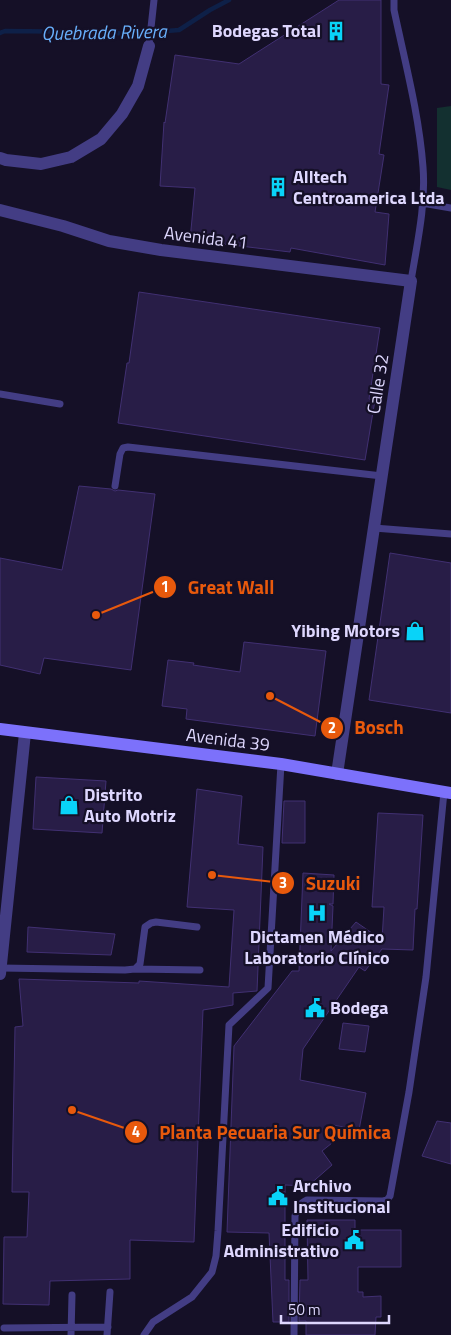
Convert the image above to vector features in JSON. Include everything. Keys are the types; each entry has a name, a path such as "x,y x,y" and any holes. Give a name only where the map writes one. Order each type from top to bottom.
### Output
{"main road":[{"name":"Avenida 39","path":"0,729 281,764 447,793"}],"street":[{"path":"0,158 41,164 72,156 101,140 122,114 138,86 149,46"},
{"name":"Avenida 41","path":"0,210 63,226 110,242 411,281"},
{"name":"Calle 32","path":"337,774 411,281"},
{"path":"0,974 25,733"}],"lane":[{"path":"149,46 154,0"},
{"name":"Calle 32","path":"394,0 394,10 417,121 423,169 422,203 411,281"},
{"path":"422,203 451,208"},
{"path":"0,394 60,404"},
{"path":"115,486 120,454 123,448 128,447 382,476"},
{"path":"374,528 451,534"},
{"path":"144,1335 153,1322 192,1297 212,1272 216,1256 229,1025 268,988 281,764"},
{"path":"294,1335 295,1216 297,1208 307,1200 383,1201 387,1200 390,1196 409,1092 426,977 447,793"},
{"path":"134,969 140,964 145,927 150,923 156,922 197,927"},
{"path":"1,968 200,970"},
{"path":"4,1328 108,1331 110,1292"},
{"path":"71,1331 72,1295"}],"green space":[{"path":"451,106 451,190 437,187 437,108"}],"building":[{"path":"339,0 381,0 381,84 389,85 379,154 384,155 375,212 389,214 385,265 291,248 290,252 190,240 195,188 160,186 164,122 175,55 239,64"},
{"path":"139,292 380,328 369,399 375,400 365,460 118,423"},
{"path":"79,486 155,494 131,670 44,658 40,674 0,665 0,558 62,570"},
{"name":"Yibing Motors","path":"390,553 451,563 451,713 369,700"},
{"path":"244,642 326,651 315,736 186,719 187,709 162,706 168,660 240,672"},
{"name":"Distrito Auto Motriz","path":"36,777 106,781 102,833 33,829"},
{"path":"197,789 242,796 238,844 263,847 257,991 233,993 233,1005 203,1010 194,1242 130,1240 130,1279 50,1281 49,1305 3,1304 4,1237 27,1237 29,1192 12,1192 15,1027 23,1026 19,979 139,983 139,981 229,987 234,910 187,907"},
{"path":"284,801 305,801 305,843 282,843"},
{"path":"378,813 423,815 413,950 382,949 365,971 359,967 303,1049 300,1080 366,1093 359,1130 333,1125 332,1143 322,1151 332,1165 308,1186 285,1185 285,1280 289,1280 289,1322 273,1322 269,1233 227,1232 234,1046 292,971 299,971 303,873 334,875 333,904 329,904 333,906 331,951 356,922 382,940 384,907 372,907"},
{"path":"28,927 115,934 111,955 27,952"},
{"path":"343,1023 369,1026 365,1052 339,1049"},
{"path":"437,1121 451,1123 451,1164 422,1156"},
{"path":"307,1220 355,1220 355,1230 401,1230 401,1267 358,1267 358,1292 363,1292 363,1297 381,1296 381,1317 376,1317 375,1335 306,1335 306,1321 299,1321 300,1280 308,1280"}],"waterway":[{"name":"Quebrada Rivera","path":"0,33 5,31 130,34 179,30 229,0"}],"place":[{"name":"Bodegas Total","path":"336,31"},
{"name":"Alltech Centroamerica Ltda","path":"278,187"},
{"name":"Great Wall","path":"96,615"},
{"name":"Yibing Motors","path":"415,631"},
{"name":"Bosch","path":"270,696"},
{"name":"Distrito Auto Motriz","path":"69,805"},
{"name":"Suzuki","path":"212,875"},
{"name":"Dictamen Médico Laboratorio Clínico","path":"317,913"},
{"name":"Bodega","path":"315,1008"},
{"name":"Planta Pecuaria Sur Química","path":"72,1110"},
{"name":"Archivo Institucional","path":"278,1196"},
{"name":"Edificio Administrativo","path":"354,1240"}]}
